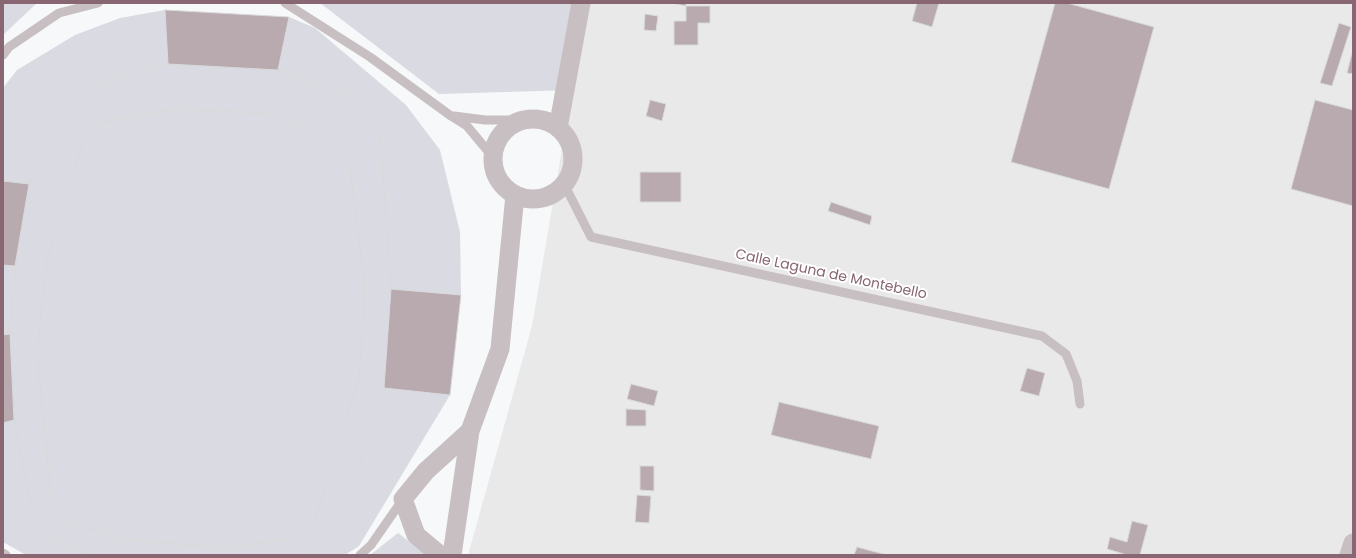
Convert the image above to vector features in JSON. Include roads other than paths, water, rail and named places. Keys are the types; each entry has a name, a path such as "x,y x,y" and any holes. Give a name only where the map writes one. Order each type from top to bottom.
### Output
{"street":[{"path":"558,128 581,3"},
{"path":"527,120 549,122 558,128 566,137 572,149 573,161 571,173 564,184 554,193 542,198 528,199 515,195 505,188 498,179 492,156 496,143 504,132 514,124 527,120"},
{"path":"452,555 470,431 500,349 515,195"},
{"path":"440,555 416,535 403,499 426,471 470,431"},
{"path":"1349,555 1353,543"}],"lane":[{"path":"3,55 9,47 59,13 98,3"},
{"path":"285,3 370,56 451,116 467,126 492,156"},
{"path":"451,116 485,120 527,120"},
{"name":"Calle Laguna de Montebello","path":"564,184 592,237 1042,336 1066,354 1077,381 1080,404"},
{"path":"360,555 371,545 403,499"}]}
